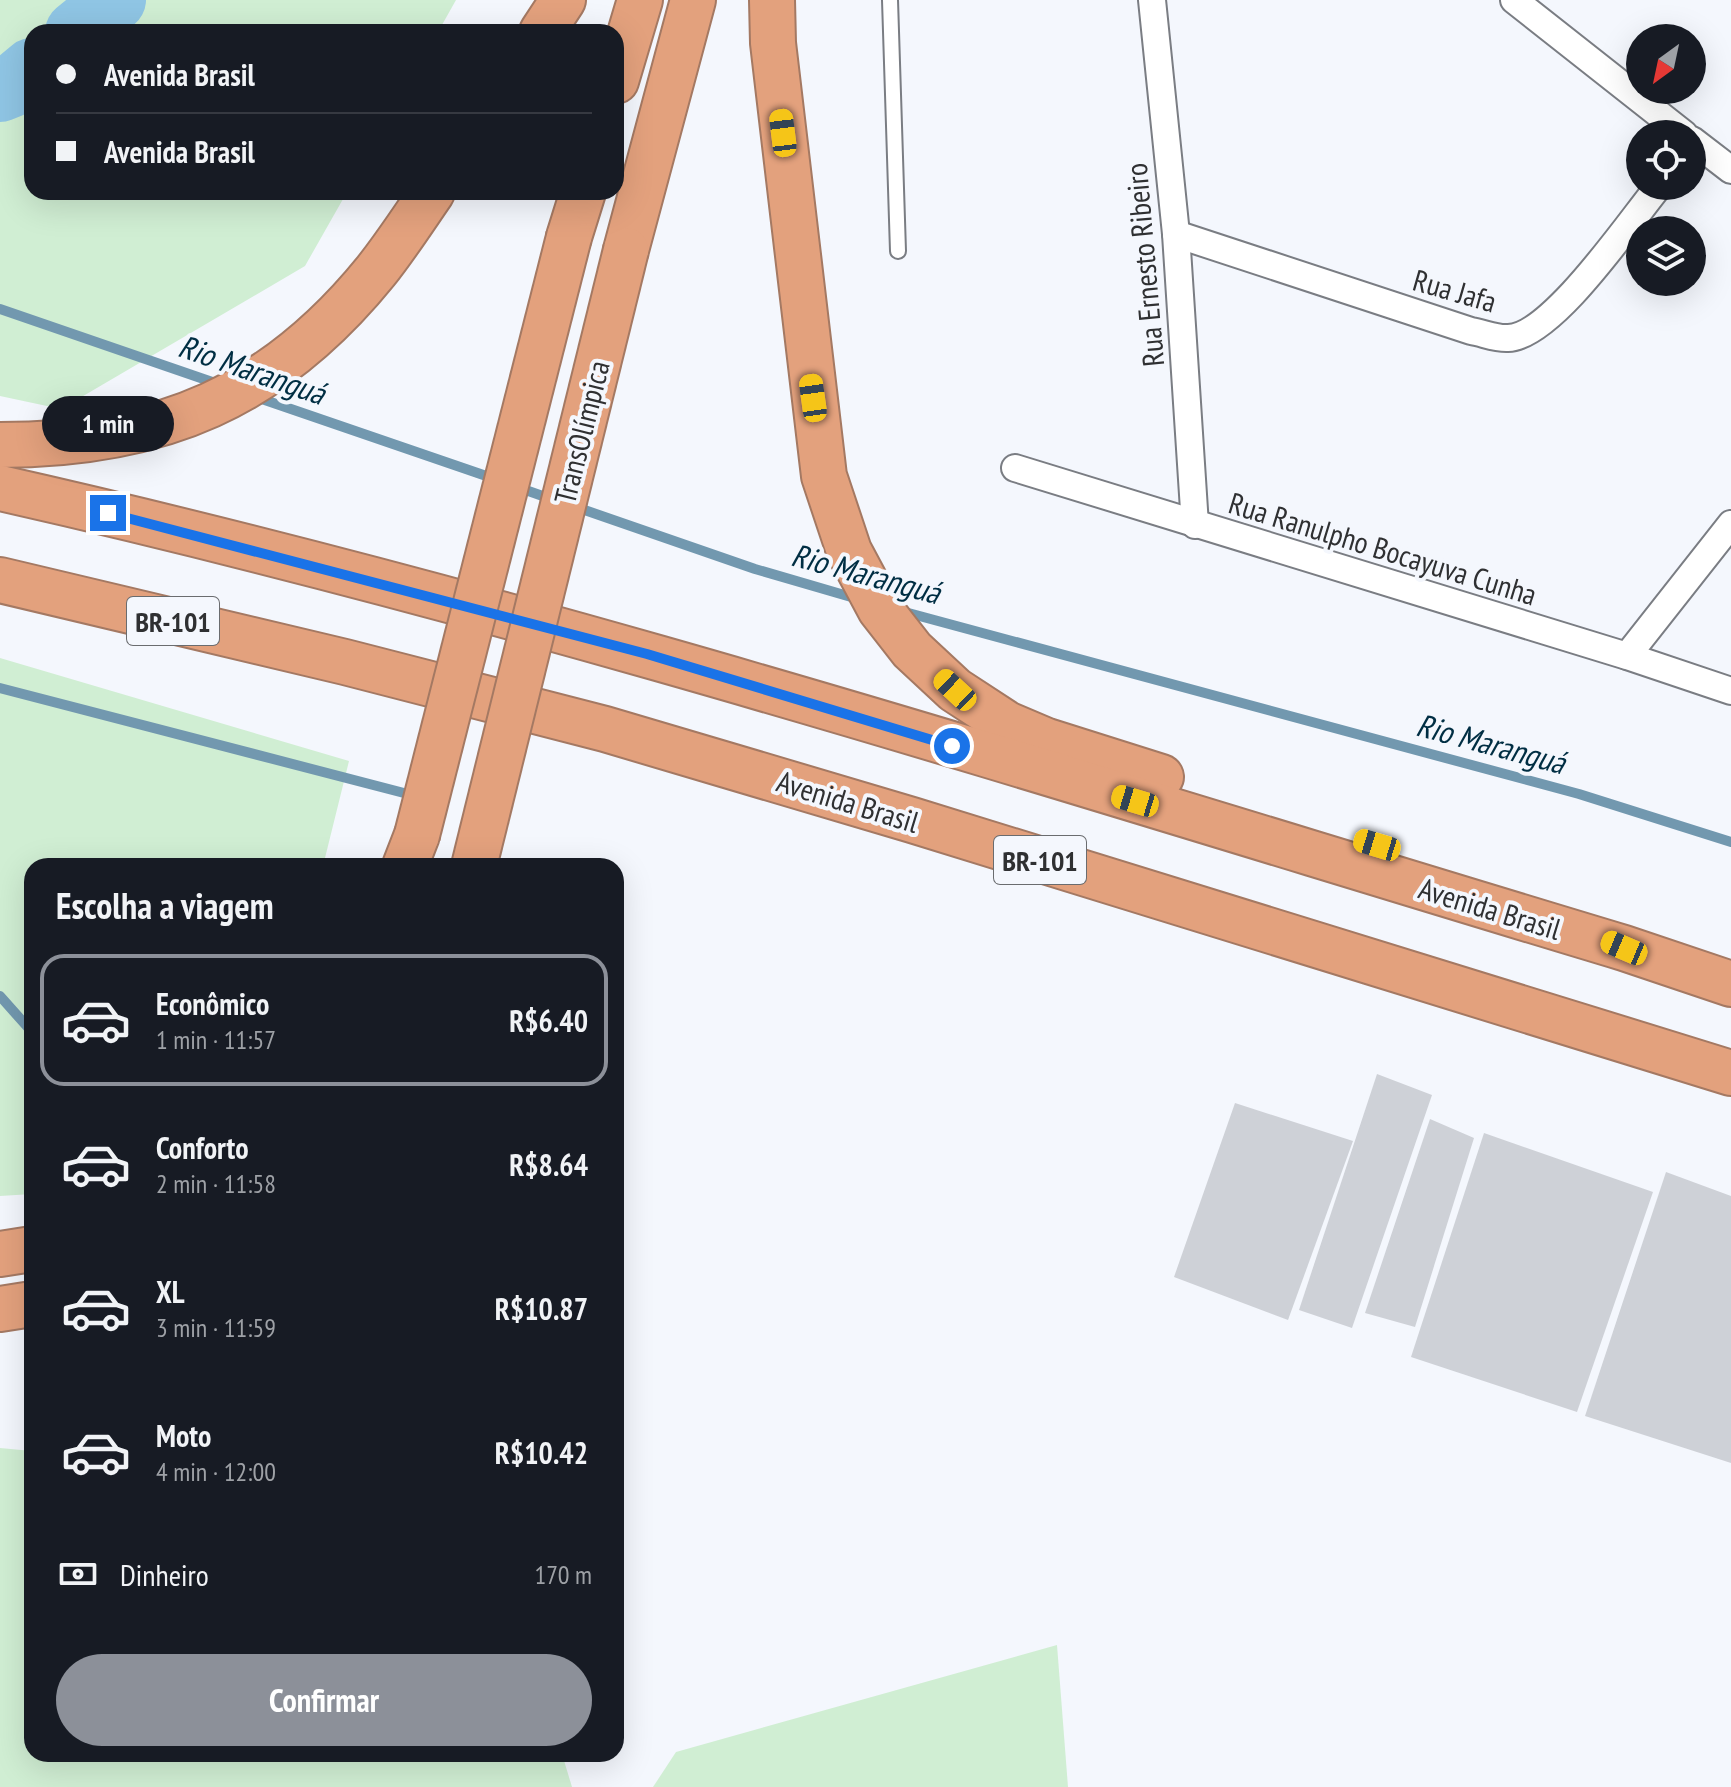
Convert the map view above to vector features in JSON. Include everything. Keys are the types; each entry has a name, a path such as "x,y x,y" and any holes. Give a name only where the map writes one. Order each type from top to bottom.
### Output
{"highway":[{"path":"547,24 563,0"},
{"path":"624,54 640,0"},
{"name":"TransOlímpica","path":"476,858 626,250 693,0"},
{"path":"772,0 777,75 809,372 824,476 849,551 880,609 912,650 955,690 1007,724 1047,741 1377,845 1624,948"},
{"path":"0,445 98,438 156,427 202,411 242,390 282,363 326,324 375,272 426,200"},
{"name":"TransOlímpica","path":"411,850 581,200"},
{"name":"Avenida Brasil","path":"0,488 162,525 647,654 1624,948 1731,984"},
{"name":"Avenida Brasil","path":"0,580 345,662 605,729 898,816 1731,1073"},
{"path":"0,606 288,669 345,662"},
{"path":"0,1254 24,1250"},
{"path":"0,1309 24,1305"}],"street":[{"name":"Rua Ernesto Ribeiro","path":"1152,0 1176,234 1195,525"},
{"path":"1514,0 1666,120"},
{"path":"1706,151 1731,170"},
{"name":"Rua Jafa","path":"1176,234 1471,331 1509,338 1534,330 1560,308 1648,200"},
{"name":"Rua Ranulpho Bocayuva Cunha","path":"1015,468 1627,656 1731,691"},
{"path":"1627,656 1731,524"}],"lane":[{"path":"890,0 898,251"}],"green space":[{"path":"0,0 456,0 442,24 24,24 24,200 342,200 305,266 61,409 0,396"},
{"path":"0,658 349,761 325,858 24,858 24,1194 0,1196"},
{"path":"0,1448 24,1450 24,1762 564,1762 572,1787 0,1787"},
{"path":"1057,1645 1068,1787 653,1787 676,1752"}],"building":[{"path":"1377,1074 1432,1095 1352,1328 1299,1310"},
{"path":"1235,1103 1353,1141 1288,1320 1174,1277"},
{"path":"1430,1119 1474,1138 1415,1327 1365,1313"},
{"path":"1484,1133 1653,1192 1577,1412 1411,1357"},
{"path":"1666,1172 1731,1196 1731,1463 1585,1416"}],"waterway":[{"path":"86,24 115,0"},
{"path":"0,91 24,76"},
{"name":"Rio Maranguá","path":"0,309 221,385"},
{"name":"Rio Maranguá","path":"256,397 498,480"},
{"name":"Rio Maranguá","path":"517,487 554,500"},
{"name":"Rio Maranguá","path":"573,506 755,569 858,599"},
{"name":"Rio Maranguá","path":"901,611 1579,794 1731,842"},
{"path":"0,688 404,793"},
{"path":"0,996 24,1023"}],"route":[{"path":"108,513 647,654 952,746"}]}
